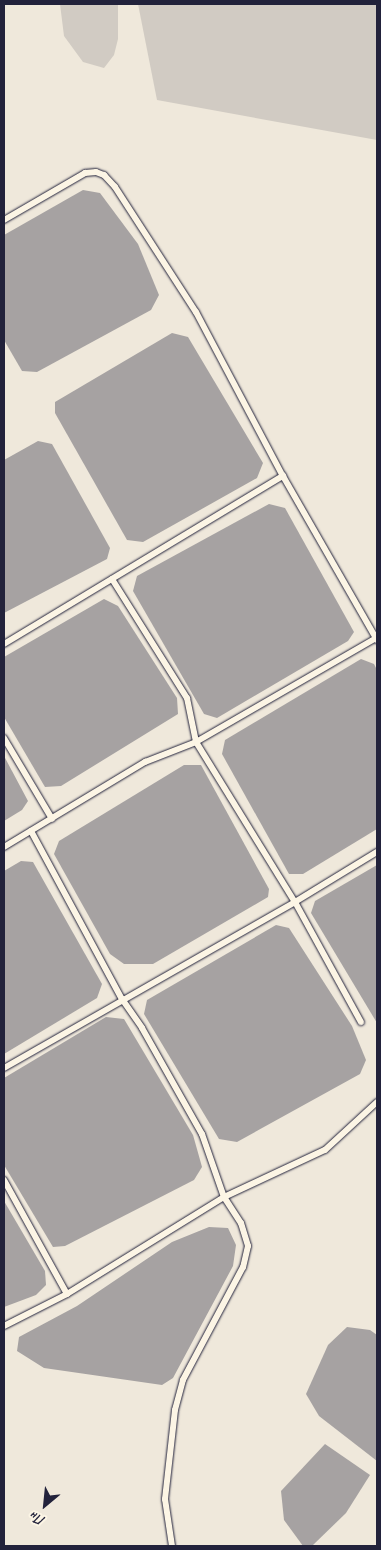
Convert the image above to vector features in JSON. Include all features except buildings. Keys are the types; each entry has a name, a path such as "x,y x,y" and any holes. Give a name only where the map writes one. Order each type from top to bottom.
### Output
{"lane":[{"path":"4,220 85,173 96,172 104,175 115,187 196,312 283,476 377,639 196,742 144,762 4,847"},
{"path":"4,644 283,476"},
{"path":"112,579 187,698 196,742 295,902 361,1022"},
{"path":"4,738 52,819"},
{"path":"32,831 122,999 142,1028 202,1134 224,1197 241,1224 248,1246 243,1267 183,1380 177,1402 164,1499 172,1546"},
{"path":"4,1068 295,902 377,852"},
{"path":"4,1326 67,1294 224,1197 325,1150 377,1102"},
{"path":"4,1180 67,1294"}],"shaded area":[{"path":"60,4 118,4 118,39 114,55 104,68 83,62 64,36"},
{"path":"138,4 377,4 377,140 157,100"},
{"path":"83,190 100,193 138,244 159,295 151,310 37,372 22,371 4,340 4,235"},
{"path":"172,333 188,337 263,463 257,478 143,542 127,540 55,413 55,402"},
{"path":"38,441 52,444 110,548 107,559 4,613 4,460"},
{"path":"269,504 285,508 354,632 348,641 217,718 204,714 133,591 137,576"},
{"path":"104,599 118,606 177,698 178,714 61,786 45,787 4,717 4,657"},
{"path":"361,659 374,664 377,670 377,829 303,874 289,874 222,754 225,740"},
{"path":"4,756 28,801 22,810 4,821"},
{"path":"184,765 201,765 269,889 268,897 153,964 124,964 110,954 54,854 59,841"},
{"path":"21,861 33,862 102,984 97,998 4,1054 4,871"},
{"path":"377,865 377,1023 311,913 315,901"},
{"path":"276,925 289,928 352,1026 366,1060 360,1074 237,1142 219,1139 144,1014 147,1000"},
{"path":"106,1017 124,1019 193,1135 202,1167 194,1180 65,1246 53,1247 4,1165 4,1078"},
{"path":"4,1201 45,1271 46,1285 36,1295 4,1307"},
{"path":"209,1227 228,1228 236,1245 233,1266 173,1378 162,1385 44,1368 17,1351 19,1337 77,1306 172,1242"},
{"path":"347,1327 370,1330 377,1335 377,1461 319,1416 306,1394 328,1345"},
{"path":"325,1444 370,1475 346,1513 312,1546 303,1546 284,1520 281,1491"}]}
